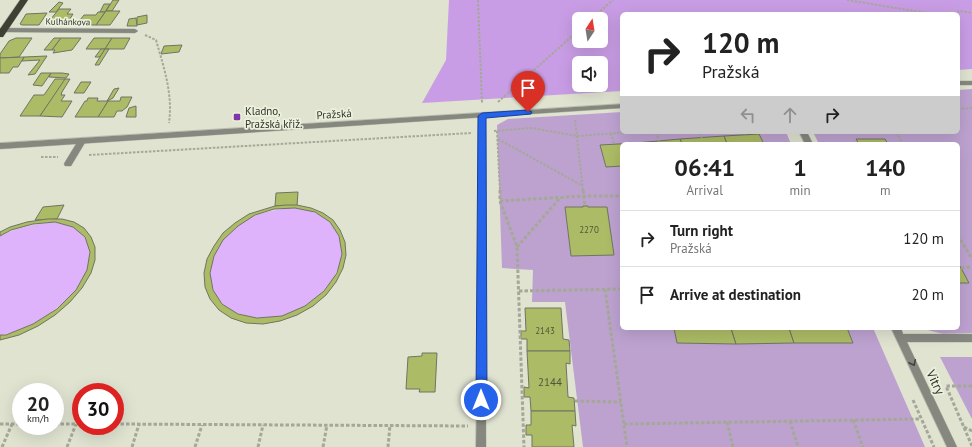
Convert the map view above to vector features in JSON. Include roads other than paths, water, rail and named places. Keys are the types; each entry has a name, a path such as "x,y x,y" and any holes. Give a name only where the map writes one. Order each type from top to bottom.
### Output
{"main road":[{"path":"1,32 24,0"}],"street":[{"name":"Kulhánkova","path":"1,32 135,32"},
{"path":"960,83 972,82"},
{"name":"Pražská","path":"1,147 620,106"},
{"path":"481,447 482,116"},
{"path":"68,164 82,141"},
{"name":"Vitry","path":"897,330 952,447"},
{"path":"901,338 972,338"}],"place":[{"name":"Kladno, Pražská křiž.","path":"237,117"}]}
